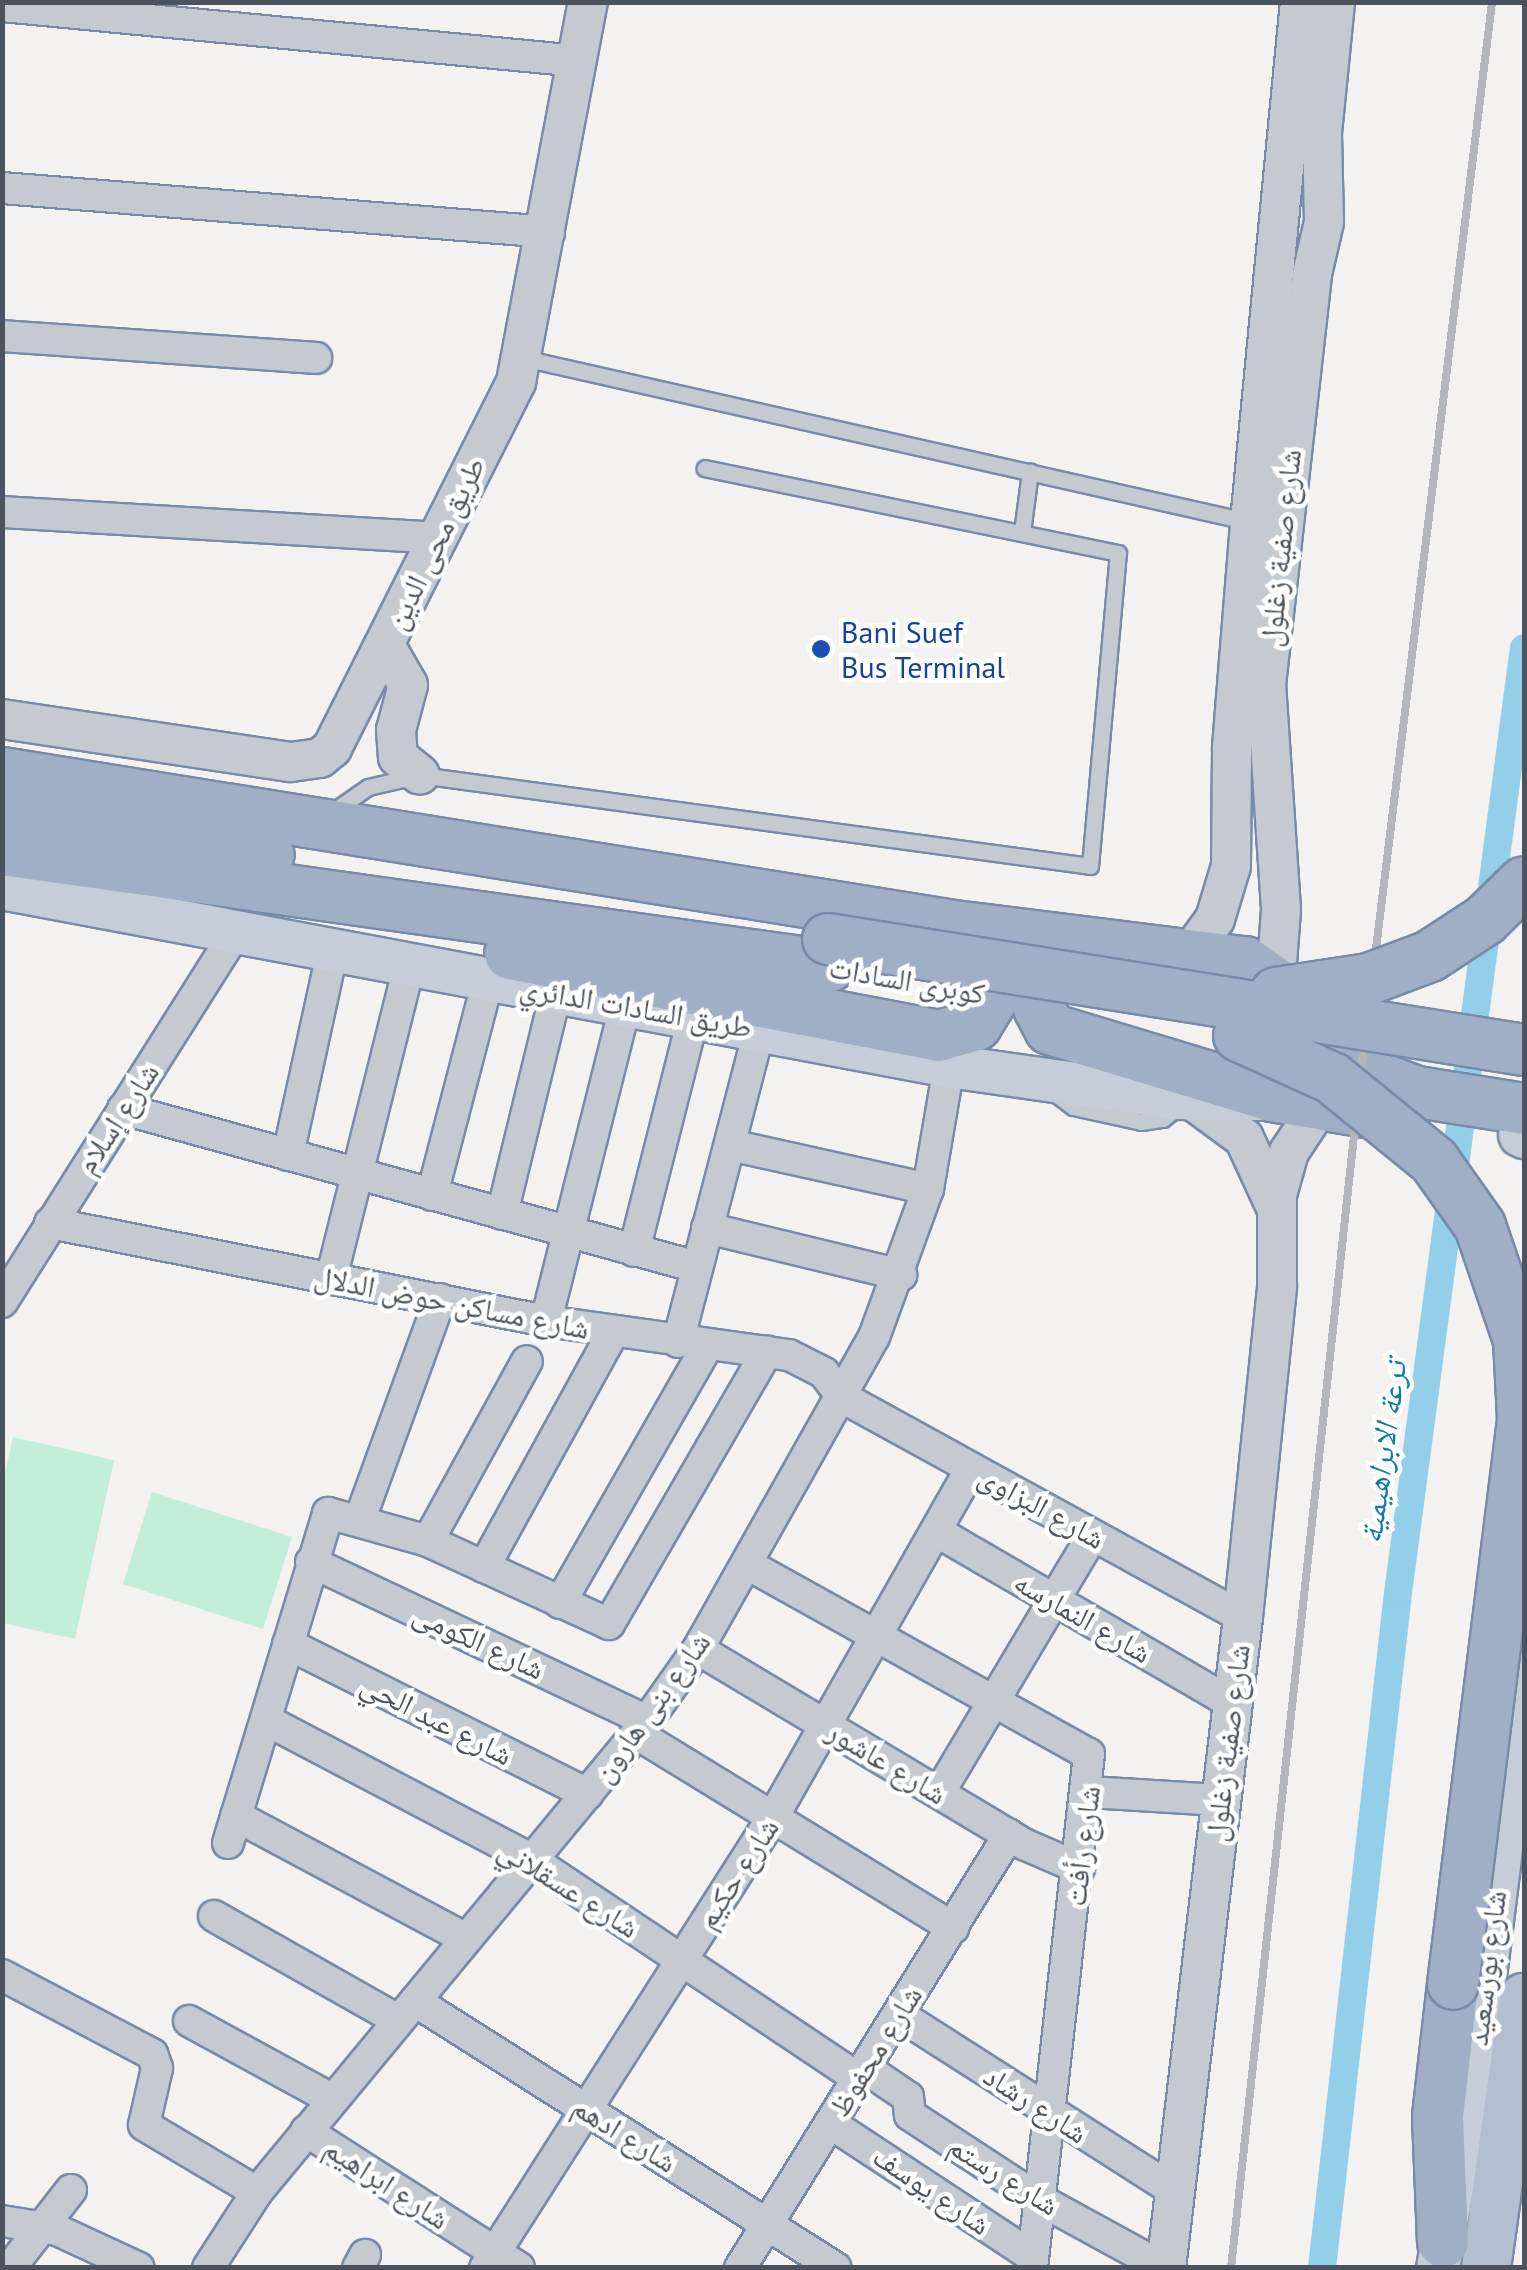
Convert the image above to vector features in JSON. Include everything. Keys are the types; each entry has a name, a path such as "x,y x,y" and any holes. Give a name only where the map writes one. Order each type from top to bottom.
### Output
{"highway":[{"path":"2,772 324,820 954,926 1191,952 1244,962 1274,977 1361,1071 1417,1105"},
{"path":"2,812 290,876 431,938 937,1050"},
{"path":"2,850 290,876"},
{"name":"كوبرى السادات","path":"290,876 829,952 1228,1017 1524,1050"},
{"name":"كوبرى السادات","path":"1228,1017 1400,969 1458,939 1524,882"},
{"path":"759,1030 937,1050 976,1025 996,994 991,957 981,941 954,926"},
{"path":"1081,940 1057,951 1041,972 1036,996 1050,1029 1272,1096 1320,1105 1417,1105 1523,1113"},
{"path":"1228,1017 1332,1078 1434,1161 1480,1226 1513,1314 1523,1420 1438,2116 1441,2254"},
{"name":"كوبرى السادات","path":"1228,1017 1523,1113"}],"main road":[{"name":"طريق السادات الدائري","path":"2,888 233,936 759,1030"},
{"path":"937,1050 1047,1080 1187,1099 1272,1096"},
{"name":"شارع بورسعيد","path":"1441,2254 1472,2079 1524,1666"},
{"path":"1486,2268 1524,1998"}],"street":[{"name":"طريق محى الدين","path":"2,719 306,762 332,748 523,358 588,2"},
{"name":"شارع صفية زغلول","path":"1191,952 1215,920 1228,883 1250,522 1300,2"},
{"name":"شارع صفية زغلول","path":"1272,1096 1274,977 1281,909 1266,685 1292,431 1324,222 1323,176 1335,2"},
{"path":"2,6 578,61"},
{"path":"1276,221 1282,233 1300,232 1323,176"},
{"path":"2,188 549,232"},
{"path":"2,336 316,358"},
{"path":"2,512 438,538"},
{"path":"385,645 408,685 396,730 398,757 420,775"},
{"path":"1228,883 1240,890 1260,882 1272,816"},
{"name":"شارع إسلام","path":"2,1302 233,936"},
{"path":"288,1155 332,953"},
{"path":"332,1279 409,966"},
{"path":"432,1195 488,980"},
{"path":"502,1214 556,993"},
{"path":"546,1321 625,1006"},
{"path":"634,1251 693,1018"},
{"path":"560,1602 693,1344 697,1267 759,1030"},
{"name":"شارع بنى هارون","path":"209,2267 257,2192 528,1858 642,1727 698,1649 842,1397 901,1275 928,1189 937,1050"},
{"name":"شارع صفية زغلول","path":"1187,1099 1244,1138 1266,1175 1277,1217"},
{"name":"شارع صفية زغلول","path":"1165,2268 1243,1617 1277,1286 1277,1217 1289,1152 1320,1105"},
{"path":"122,1109 697,1267"},
{"path":"730,1144 928,1189"},
{"name":"شارع مساكن حوض الدلال","path":"50,1222 546,1321 693,1344 768,1351 824,1374 842,1397"},
{"path":"708,1228 901,1275"},
{"path":"360,1520 440,1300"},
{"path":"484,1567 613,1332"},
{"path":"466,1939 232,1829 328,1513 428,1541 603,1624 614,1621 768,1351"},
{"path":"428,1541 527,1360"},
{"name":"شارع البزاوى","path":"842,1397 1243,1617"},
{"name":"شارع حكيم","path":"500,2262 586,2110 773,1817 972,1468"},
{"name":"شارع النمارسه","path":"936,1531 1231,1703"},
{"path":"939,1793 1093,1535"},
{"name":"شارع الكومى","path":"312,1562 642,1727 773,1817 953,1928"},
{"name":"شارع رأفت","path":"747,1564 1086,1750 1088,1792 1032,2262"},
{"name":"شارع عبد الحي","path":"288,1644 587,1794"},
{"name":"شارع عاشور","path":"698,1649 1009,1835 1079,1868"},
{"name":"شارع عسقلاني","path":"266,1720 528,1858 680,1960 861,2073"},
{"path":"1088,1792 1220,1800"},
{"name":"شارع محفوظ","path":"740,2268 1009,1835"},
{"name":"شارع ادهم","path":"214,1916 406,2011 586,2110 835,2268"},
{"path":"2,1975 146,2049 157,2068 142,2119 146,2128 257,2192"},
{"name":"شارع رشاد","path":"898,2014 1175,2192"},
{"path":"188,2021 333,2100"},
{"name":"شارع رستم","path":"861,2073 908,2097 907,2113 1040,2200 1165,2268"},
{"name":"شارع يوسف","path":"830,2122 1032,2262"},
{"name":"شارع ابراهيم","path":"306,2131 500,2262"},
{"path":"10,2268 71,2190"},
{"path":"2,2222 42,2226 139,2268"}],"lane":[{"path":"523,358 1250,522"},
{"path":"324,820 368,787 420,775 1090,866 1119,556 1022,532 706,468"},
{"path":"1022,532 1030,472"}],"green space":[{"path":"13,1437 114,1460 75,1639 3,1623 3,1483"},
{"path":"152,1492 292,1537 263,1629 123,1584"}],"waterway":[{"name":"ترعة الابراهيمية","path":"1322,2268 1398,1593 1524,648"}],"railway":[{"path":"1231,2268 1361,1071 1492,2"}],"place":[{"name":"Bani Suef Bus Terminal","path":"821,649"}]}
